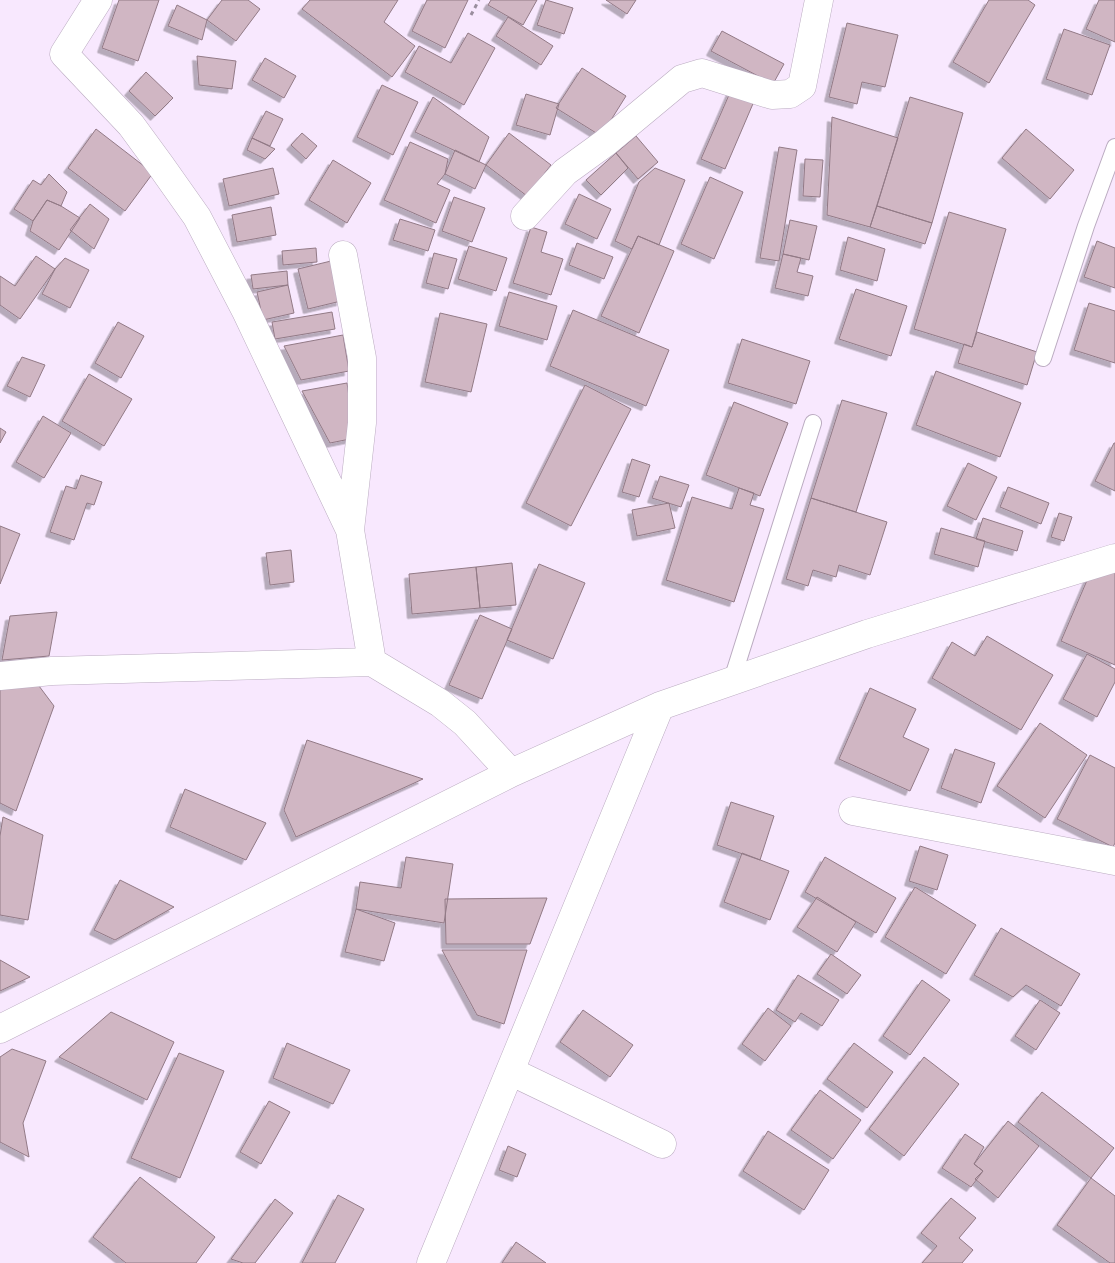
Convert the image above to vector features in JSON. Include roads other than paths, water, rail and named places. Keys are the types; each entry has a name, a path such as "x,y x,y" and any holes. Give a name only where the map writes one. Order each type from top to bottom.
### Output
{"street":[{"path":"98,0 64,54 131,125 197,217 246,311 350,530"},
{"path":"525,216 565,172 605,143 682,79 702,73 772,95 790,94 802,86 819,0"},
{"path":"343,255 362,358 362,423 350,530 372,662"},
{"path":"0,1029 511,773 660,706 867,634 1115,558"},
{"path":"0,676 52,671 372,662 440,703 465,723 511,773"},
{"path":"431,1263 660,706"},
{"path":"853,811 1115,861"},
{"path":"510,1071 662,1144"}],"lane":[{"path":"1043,358 1086,226 1115,147"},
{"path":"732,680 813,423"}]}
